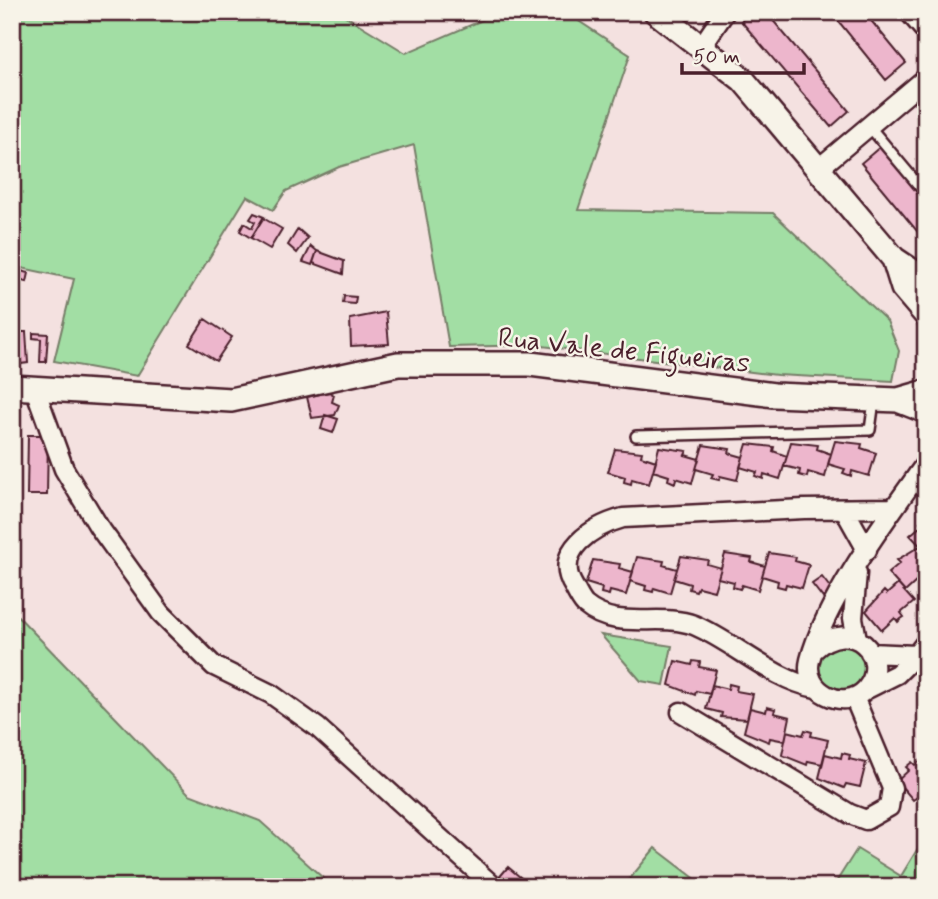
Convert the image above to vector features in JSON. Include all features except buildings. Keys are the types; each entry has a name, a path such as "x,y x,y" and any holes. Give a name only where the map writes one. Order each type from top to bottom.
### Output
{"street":[{"path":"656,12 743,80 894,259 915,273 926,286"},
{"path":"701,47 725,12"},
{"path":"909,12 926,32"},
{"path":"818,169 926,78"},
{"path":"894,259 903,288 926,315"},
{"name":"Rua Vale de Figueiras","path":"24,388 231,400 398,364 530,364 774,395 898,400 926,392"},
{"path":"24,388 64,468 99,527 161,612 214,666 271,694 317,726 491,884"},
{"name":"Rua Vale de Figueiras","path":"898,400 926,411"},
{"path":"816,688 810,676 809,663 825,620 894,508 926,463"},
{"path":"894,508 623,518 602,523 574,544 568,562 569,580 585,604 610,619 689,624 729,641 793,684 816,688 827,696 841,700 897,674 921,649"},
{"path":"845,509 862,558 853,618 857,639 870,653 874,666 872,678 860,693"},
{"path":"814,650 826,639 841,635 857,639"},
{"path":"870,653 921,649"},
{"path":"681,712 850,814 866,820 889,807 892,788 860,693"}],"lane":[{"path":"869,126 926,194"},
{"path":"636,436 870,430 875,399"}],"green space":[{"path":"12,12 339,12 406,53 501,12 565,12 630,55 578,210 773,213 887,321 899,351 893,381 777,375 534,345 449,347 414,145 339,167 286,191 273,210 247,196 137,376 54,361 74,279 12,266"},
{"path":"12,610 189,794 260,821 333,887 12,887"},
{"path":"601,635 672,646 664,685 641,681"},
{"path":"842,644 859,651 866,668 859,685 842,692 825,685 818,668 825,651"},
{"path":"926,835 926,887 833,887 857,849 901,876"},
{"path":"655,848 706,887 623,887"}]}
